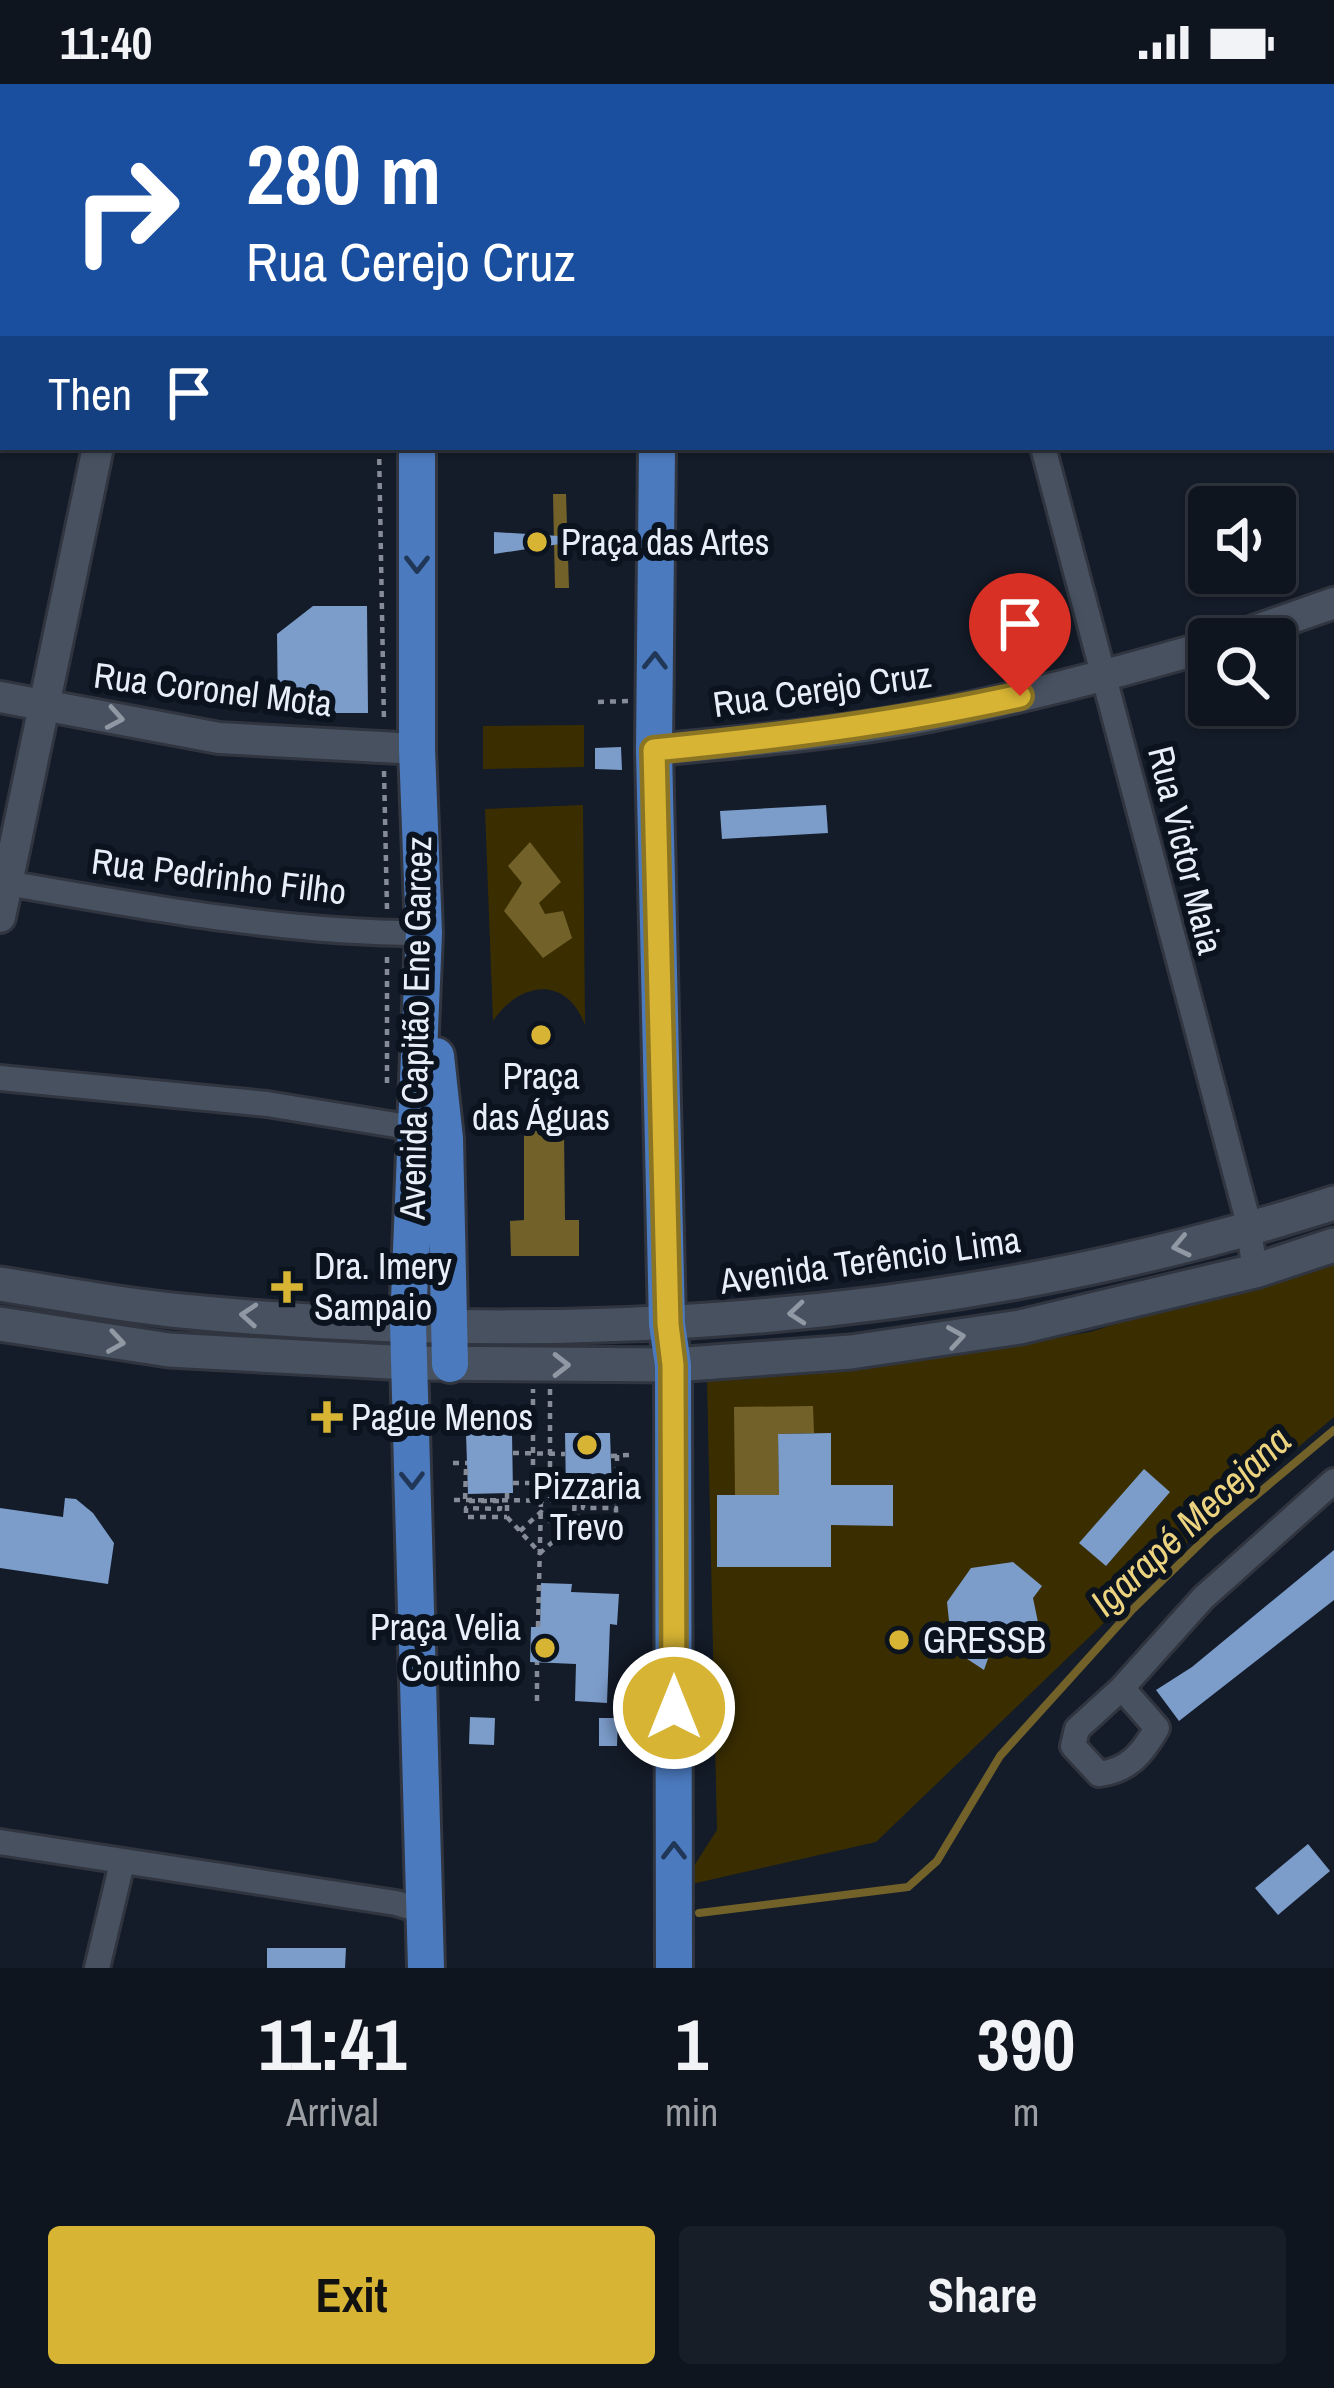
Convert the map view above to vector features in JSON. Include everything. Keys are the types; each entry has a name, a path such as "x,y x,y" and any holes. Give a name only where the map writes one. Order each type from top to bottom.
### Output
{"main road":[{"name":"Avenida Capitão Ene Garcez","path":"416,450 417,749 424,933 408,1324 426,1968"},
{"path":"658,450 654,750 668,1324 673,1365 674,1968"},
{"path":"424,933 445,1139 449,1364"},
{"name":"Avenida Terêncio Lima","path":"0,1284 170,1310 408,1324 668,1324 838,1310 1016,1282 1247,1231 1334,1203"},
{"path":"0,1324 169,1350 409,1363 673,1365 851,1352 1021,1327 1255,1271 1334,1245"}],"street":[{"path":"0,917 97,450"},
{"name":"Rua Victor Maia","path":"1044,450 1247,1217 1255,1271"},
{"path":"1291,618 1334,603"},
{"name":"Rua Cerejo Cruz","path":"654,750 936,715 1188,652"},
{"name":"Rua Coronel Mota","path":"0,697 219,737 417,749"},
{"name":"Rua Pedrinho Filho","path":"7,883 246,919 424,933"},
{"path":"0,1078 267,1104 414,1127"},
{"path":"1122,1688 1203,1598 1334,1481"},
{"path":"0,1842 397,1903 423,1911"},
{"path":"97,1968 122,1863"}],"path":[{"path":"533,1384 533,1483 541,1501"},
{"path":"538,1627 541,1501 550,1483 550,1384"},
{"path":"513,1454 565,1454"},
{"path":"575,1493 574,1517 616,1518 616,1508 583,1508 583,1501 617,1502 614,1455 630,1455"},
{"path":"453,1463 466,1465 465,1501 500,1502 500,1509 466,1508 466,1516 507,1517"},
{"path":"513,1483 566,1483"},
{"path":"508,1493 507,1517 540,1553 581,1517"},
{"path":"454,1501 632,1501"},
{"path":"520,1531 541,1512 562,1534"},
{"path":"537,1701 538,1662"}],"shaded area":[{"path":"553,494 566,494 569,588 555,588"},
{"path":"584,725 584,767 483,769 483,726"},
{"path":"583,805 585,1025 566,997 542,989 516,998 493,1021 485,809"},
{"path":"530,842 561,882 539,903 545,914 563,911 572,938 543,958 504,911 522,883 508,866"},
{"path":"524,1131 564,1131 565,1220 579,1220 579,1256 511,1256 510,1221 524,1220"},
{"name":"GRESSB","path":"1334,1256 1334,1417 1209,1522 876,1842 692,1884 690,1872 717,1830 707,1380 920,1361 1090,1332"},
{"path":"813,1406 814,1433 778,1434 779,1495 735,1495 734,1407"}],"building":[{"path":"494,532 559,536 560,544 494,554"},
{"path":"313,606 367,606 368,713 278,713 277,634"},
{"path":"621,747 622,770 595,769 595,748"},
{"path":"826,805 828,833 722,839 720,811"},
{"path":"466,1433 512,1433 513,1493 468,1494"},
{"path":"565,1433 610,1433 612,1492 566,1493"},
{"path":"831,1433 831,1485 893,1485 893,1526 831,1525 831,1567 717,1567 717,1495 779,1495 778,1434"},
{"path":"1144,1469 1170,1492 1106,1566 1079,1543"},
{"path":"65,1498 76,1499 93,1513 114,1543 108,1584 0,1568 0,1508 63,1517"},
{"path":"1334,1550 1334,1600 1179,1721 1156,1690 1192,1667"},
{"path":"1013,1562 1042,1586 1033,1598 1039,1627 1019,1650 991,1650 984,1670 952,1649 947,1602 971,1568"},
{"path":"541,1583 572,1584 571,1592 619,1594 617,1625 610,1624 607,1703 575,1701 576,1664 530,1662 531,1627 540,1627"},
{"path":"470,1717 495,1718 494,1745 469,1744"},
{"path":"599,1718 618,1718 617,1746 599,1746"},
{"path":"1308,1844 1330,1871 1278,1915 1255,1888"},
{"path":"267,1948 346,1948 345,1968 267,1968"}],"waterway":[{"name":"Igarapé Mecejana","path":"699,1913 908,1887 937,1861 1000,1756 1131,1611 1211,1533 1334,1430"}],"place":[{"name":"Praça das Artes","path":"537,542"},
{"name":"Praça das Águas","path":"541,1035"},
{"name":"Dra. Imery Sampaio","path":"287,1287"},
{"name":"Pague Menos","path":"327,1417"},
{"name":"Pizzaria Trevo","path":"587,1445"},
{"name":"GRESSB","path":"899,1640"},
{"name":"Praça Velia Coutinho","path":"545,1648"}],"route":[{"path":"674,1708 673,1365 668,1324 654,750 936,715 1020,696"}]}
